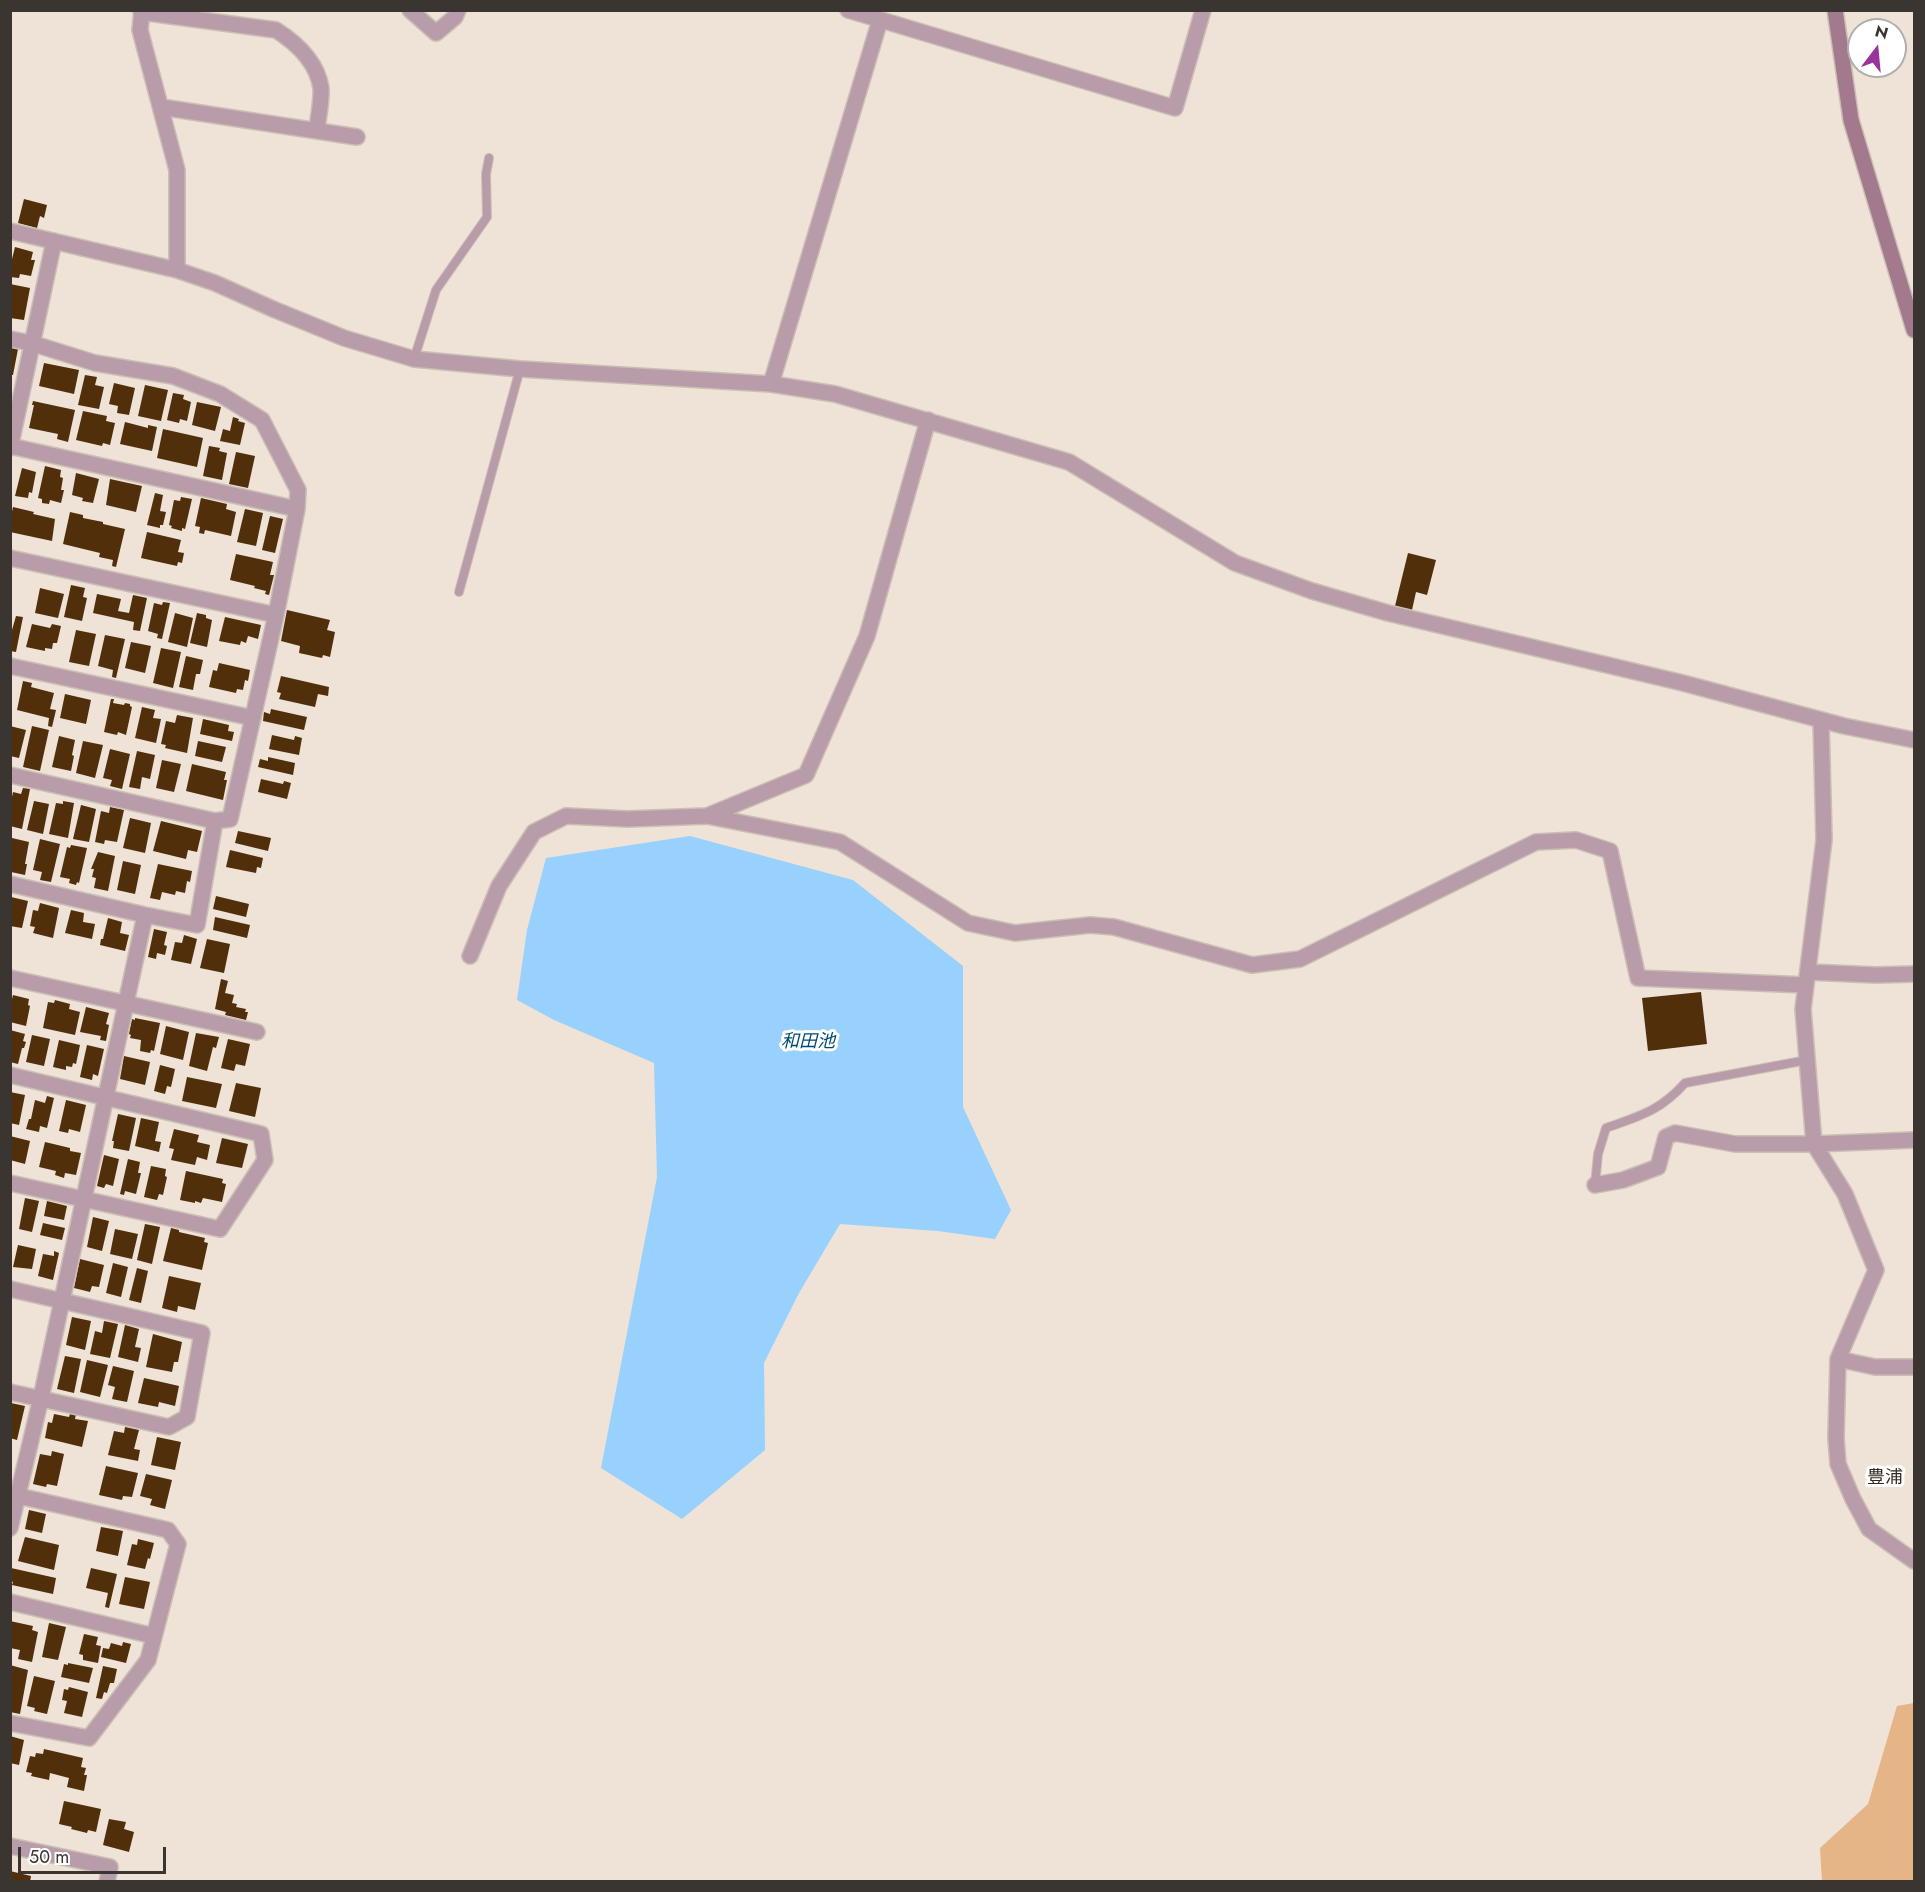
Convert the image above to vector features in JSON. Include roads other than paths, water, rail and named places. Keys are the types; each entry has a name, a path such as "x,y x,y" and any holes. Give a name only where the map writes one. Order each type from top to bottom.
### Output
{"main road":[{"path":"1834,10 1851,120 1914,330"}],"street":[{"path":"410,10 436,33 455,17 458,10"},
{"path":"848,10 1175,108 1203,10"},
{"path":"177,270 177,170 141,30 142,11 276,30 291,39 315,66 321,90 317,130"},
{"path":"771,384 880,20"},
{"path":"161,107 357,137"},
{"path":"10,231 177,270 215,283 344,338 414,359 520,369 771,384 835,394 1069,462 1235,563 1312,591 1388,613 1683,683 1844,726 1914,740"},
{"path":"54,241 11,447 297,509"},
{"path":"10,339 32,343 95,363 173,376 220,394 262,420 298,490 297,509 276,615 230,819 216,821 10,775"},
{"path":"707,816 806,775 867,636 928,420"},
{"path":"10,558 276,615"},
{"path":"10,666 253,718"},
{"path":"1821,720 1824,840 1803,1009 1814,1144 1845,1194 1876,1270 1838,1359 1836,1438 1838,1464 1869,1529 1914,1561"},
{"path":"470,956 499,886 534,832 566,816 628,819 707,816 840,842 968,923 1015,933 1090,925 1114,927 1252,965 1300,959 1536,842 1576,840 1610,850 1638,978 1807,978 1914,974"},
{"path":"10,884 196,925 216,821"},
{"path":"10,1528 14,1495 40,1398 145,915"},
{"path":"10,978 257,1032"},
{"path":"10,1075 261,1134 265,1160 220,1229 10,1183"},
{"path":"1595,1185 1623,1180 1658,1167 1666,1137 1675,1133 1735,1144 1914,1140"},
{"path":"10,1289 202,1333 187,1417 169,1427 10,1392"},
{"path":"1838,1359 1875,1367 1914,1367"},
{"path":"10,1723 89,1738 148,1660 178,1544 168,1530 14,1495"},
{"path":"10,1602 154,1636"},
{"path":"10,1846 110,1867 107,1881"}],"lane":[{"path":"414,359 436,290 487,217 486,174 489,158"},
{"path":"459,591 520,369"},
{"path":"1595,1185 1598,1154 1606,1128 1648,1113 1671,1098 1685,1083 1807,1060"}],"water":[{"name":"和田池","path":"690,836 853,880 963,966 963,1107 1011,1210 995,1239 938,1231 840,1224 799,1293 764,1363 765,1450 682,1519 601,1468 657,1177 654,1063 554,1020 517,1000 527,930 546,858"}],"district":[{"name":"豊浦","path":"1885,1479"}]}
